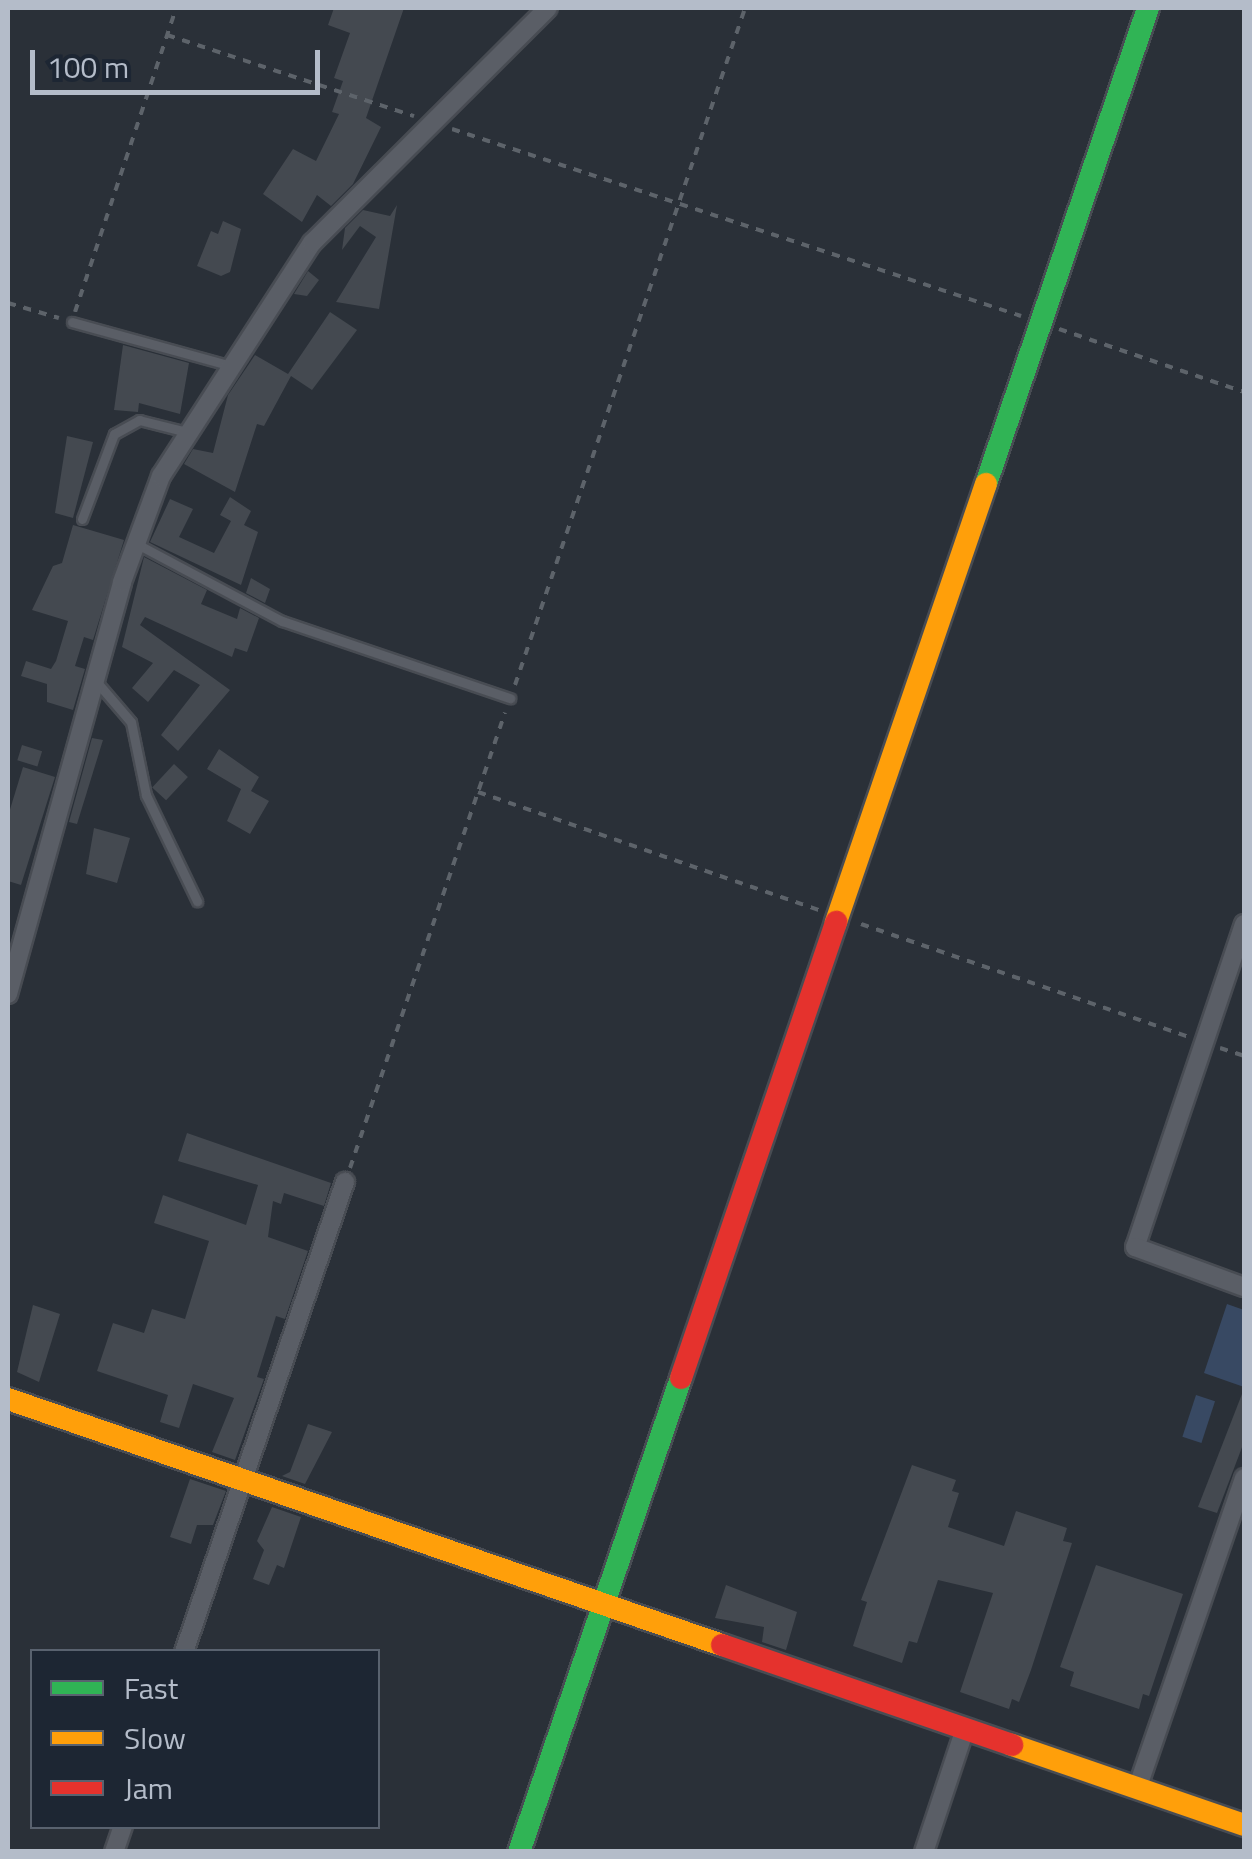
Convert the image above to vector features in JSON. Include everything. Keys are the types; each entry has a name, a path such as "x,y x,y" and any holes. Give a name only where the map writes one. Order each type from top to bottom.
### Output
{"street":[{"path":"8,994 134,543 187,432 312,243 548,8"},
{"path":"519,1852 1148,8"},
{"path":"1244,924 1135,1247 1244,1287"},
{"path":"185,1649 345,1182"},
{"path":"8,1399 604,1603 964,1732 1244,1825"},
{"path":"1137,1789 1244,1478"},
{"path":"924,1852 964,1732"}],"lane":[{"path":"72,322 228,365"},
{"path":"82,520 114,434 139,420 187,432"},
{"path":"134,543 282,621 510,698"},
{"path":"94,678 131,722 146,795 197,901"}],"path":[{"path":"8,304 72,322 176,8"},
{"path":"345,1182 744,12"},
{"path":"167,35 1244,392"},
{"path":"478,792 1244,1056"}],"water":[{"path":"1227,1304 1244,1310 1244,1387 1204,1373"},
{"path":"1196,1395 1215,1401 1201,1443 1182,1437"}],"building":[{"path":"334,8 404,8 366,118 381,127 353,184 331,206 317,195 302,222 263,194 293,149 316,161 339,114 332,112 343,81 334,78 350,33 328,25"},
{"path":"397,205 379,309 336,302 376,237 360,226 342,250 345,228 363,210 390,216"},
{"path":"223,221 241,229 230,272 221,276 197,266 211,231 218,234"},
{"path":"308,271 319,280 307,296 294,294"},
{"path":"330,312 357,330 312,390 291,376 264,426 257,424 235,492 184,464 193,449 213,453 228,395 255,355 288,374"},
{"path":"123,345 189,363 180,414 139,403 138,412 114,410"},
{"path":"67,436 93,442 73,518 55,513"},
{"path":"230,497 251,511 244,525 258,532 241,585 150,542 170,499 193,509 179,537 214,553 231,521 220,515"},
{"path":"73,525 124,540 93,640 84,637 75,666 85,669 73,710 47,702 47,684 21,676 26,661 51,669 56,661 68,621 32,610 53,566 62,563"},
{"path":"144,557 207,590 201,604 237,619 240,608 259,618 247,652 235,648 232,657 145,617 140,625 230,690 178,751 161,735 200,685 174,670 148,702 132,688 153,663 122,647"},
{"path":"251,578 270,589 265,603 246,593"},
{"path":"92,738 103,740 77,824 69,822"},
{"path":"22,745 42,751 37,766 17,760"},
{"path":"219,749 259,777 251,791 269,801 250,834 227,821 241,789 207,769"},
{"path":"174,764 188,777 166,800 152,787"},
{"path":"23,767 55,777 21,885 8,881 8,816"},
{"path":"94,828 130,838 117,883 86,874"},
{"path":"187,1133 331,1183 324,1206 284,1193 281,1204 273,1201 268,1237 308,1251 285,1319 276,1316 257,1377 264,1379 235,1460 212,1452 234,1398 193,1384 179,1428 160,1422 168,1395 97,1371 113,1323 144,1333 152,1309 185,1319 209,1241 154,1223 163,1195 246,1225 258,1185 178,1161"},
{"path":"33,1305 60,1314 39,1382 17,1372"},
{"path":"1242,1394 1244,1442 1217,1513 1198,1507"},
{"path":"308,1424 332,1432 305,1484 282,1476 290,1472"},
{"path":"912,1465 956,1480 952,1491 959,1493 948,1527 1004,1546 1016,1511 1067,1528 1063,1541 1072,1543 1019,1702 1012,1699 1009,1709 960,1692 993,1593 938,1580 917,1643 909,1641 902,1663 853,1646 867,1602 861,1600"},
{"path":"190,1479 226,1491 213,1525 197,1525 191,1544 170,1537"},
{"path":"272,1507 301,1517 284,1568 277,1565 269,1585 253,1579 264,1550 257,1541"},
{"path":"1096,1565 1183,1594 1149,1696 1143,1694 1139,1709 1070,1686 1074,1672 1060,1667"},
{"path":"726,1585 797,1612 786,1650 762,1642 764,1627 715,1618"}],"traffic: fast":[{"path":"986,484 1148,8"},
{"path":"519,1852 681,1378"}],"traffic: slow":[{"path":"836,922 986,484"},
{"path":"8,1399 722,1645"},
{"path":"1012,1745 1244,1825"}],"traffic: jam":[{"path":"681,1378 836,922"},
{"path":"722,1645 1012,1745"}]}
